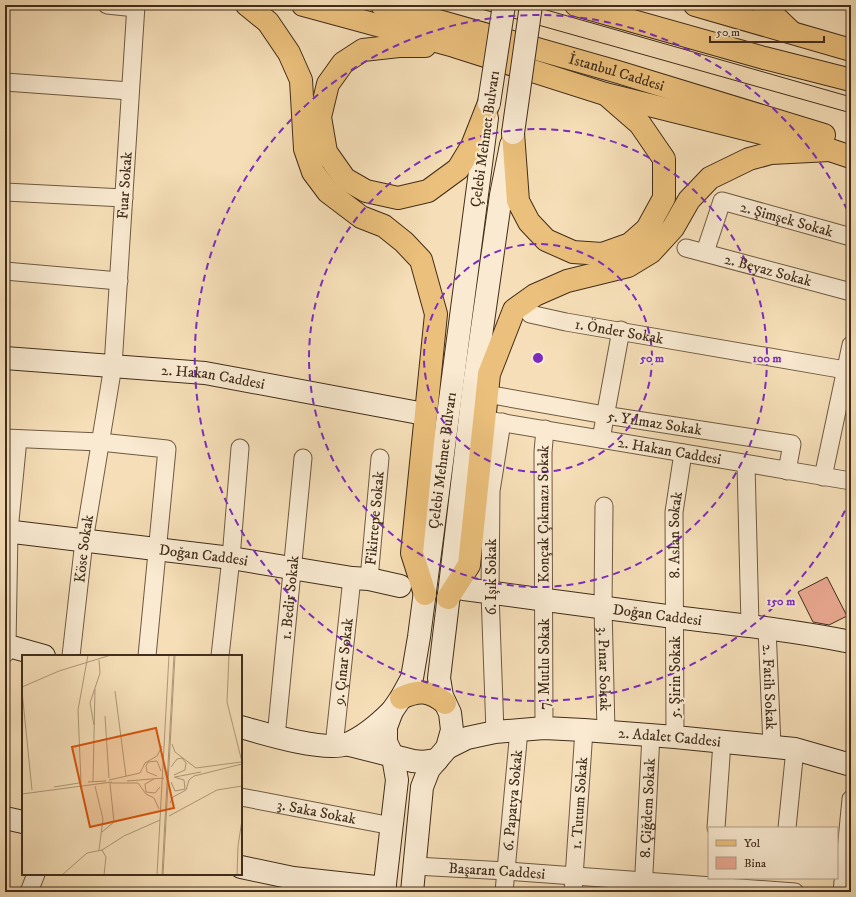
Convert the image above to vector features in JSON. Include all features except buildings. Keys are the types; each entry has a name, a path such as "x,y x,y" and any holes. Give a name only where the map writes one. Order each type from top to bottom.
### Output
{"main road":[{"path":"246,5 268,22 289,53 301,80 305,149 313,172 328,192 360,217 384,226 404,242 421,260 436,314 412,553 425,594"},
{"path":"303,5 454,46 605,94 830,150 851,157"},
{"name":"İstanbul Caddesi","path":"382,5 618,72 851,143"},
{"path":"576,5 764,58 851,80"},
{"path":"695,5 851,50"},
{"path":"763,5 793,33"},
{"name":"Çelebi Mehmet Bulvarı","path":"384,890 397,780 393,756 386,742 386,726 396,705 412,678 425,594 489,103 503,13"},
{"name":"Çelebi Mehmet Bulvarı","path":"412,892 422,787 429,769 442,754 452,730 448,708 442,696 439,678 456,593 473,392 500,195 513,133 530,16"},
{"path":"454,46 399,46 363,50 343,64 328,84 320,117 326,152 345,178 366,191 398,198 428,191 458,169 472,146 489,103"},
{"path":"513,133 518,201 529,222 546,240 573,252 602,254 630,244 647,229 664,198 664,160 640,124 605,94"},
{"path":"456,593 469,565 489,374 514,310 535,295 567,281 628,266 651,252 673,228 689,200 710,178 749,159 771,153 830,150"},
{"name":"2. Hakan Caddesi","path":"5,358 205,373 419,413"},
{"name":"Doğan Caddesi","path":"7,531 231,558 360,578 400,586"},
{"name":"Doğan Caddesi","path":"456,593 490,593 543,599 675,617 758,626 812,634 851,642"},
{"path":"6,648 39,655"},
{"path":"340,745 367,732 380,723 396,705 413,692 424,692 436,696 460,722 490,733"},
{"path":"242,727 307,744 340,745 393,756 413,762 423,762 442,754"},
{"name":"2. Adalet Caddesi","path":"442,754 467,738 490,733 544,728 606,731 772,746 796,749 851,765"},
{"path":"5,818 22,822"},
{"path":"242,867 293,878 384,890"}],"street":[{"path":"107,5 136,6"},
{"name":"Fuar Sokak","path":"113,366 136,6"},
{"path":"5,82 130,91"},
{"path":"5,192 124,198"},
{"name":"2. Şimşek Sokak","path":"705,252 722,200 851,237"},
{"name":"2. Beyaz Sokak","path":"686,248 851,292"},
{"path":"5,271 119,281"},
{"name":"1. Önder Sokak","path":"530,314 566,322 621,330 848,370"},
{"path":"601,439 621,330"},
{"path":"823,477 848,370 851,346"},
{"name":"Köse Sokak","path":"70,655 84,541 113,366"},
{"name":"5. Yılmaz Sokak","path":"492,395 605,415 792,444 787,471"},
{"name":"2. Hakan Caddesi","path":"494,421 851,481"},
{"name":"6. Işık Sokak","path":"490,733 491,491 494,421"},
{"name":"Konçak Çıkmazı Sokak","path":"543,599 543,452 545,429"},
{"path":"6,648 7,531 11,439 100,442 167,449 147,655"},
{"path":"220,655 231,558 240,448"},
{"name":"8. Aslan Sokak","path":"675,617 674,512 683,453"},
{"name":"1. Bedir Sokak","path":"276,737 303,458"},
{"name":"Fikirtepe Sokak","path":"360,578 380,458"},
{"name":"2. Fatih Sokak","path":"746,464 758,626 772,746"},
{"name":"3. Pınar Sokak","path":"604,506 603,607 606,731"},
{"name":"9. Çınar Sokak","path":"340,745 360,578"},
{"name":"7. Mutlu Sokak","path":"543,599 544,728"},
{"name":"5. Şirin Sokak","path":"675,617 675,737"},
{"name":"6. Papatya Sokak","path":"504,892 519,730"},
{"name":"1. Tutum Sokak","path":"574,884 584,730"},
{"name":"8. Çiğdem Sokak","path":"644,887 651,735"},
{"path":"716,827 722,742"},
{"path":"787,827 796,749"},
{"name":"3. Saka Sokak","path":"242,797 392,826"},
{"path":"842,892 851,798"},
{"name":"Başaran Caddesi","path":"415,866 506,871 574,884 644,887 711,885 784,888"},
{"path":"29,892 36,875"}],"tram line":[{"path":"467,5 851,113"},
{"path":"529,5 851,97"}]}
